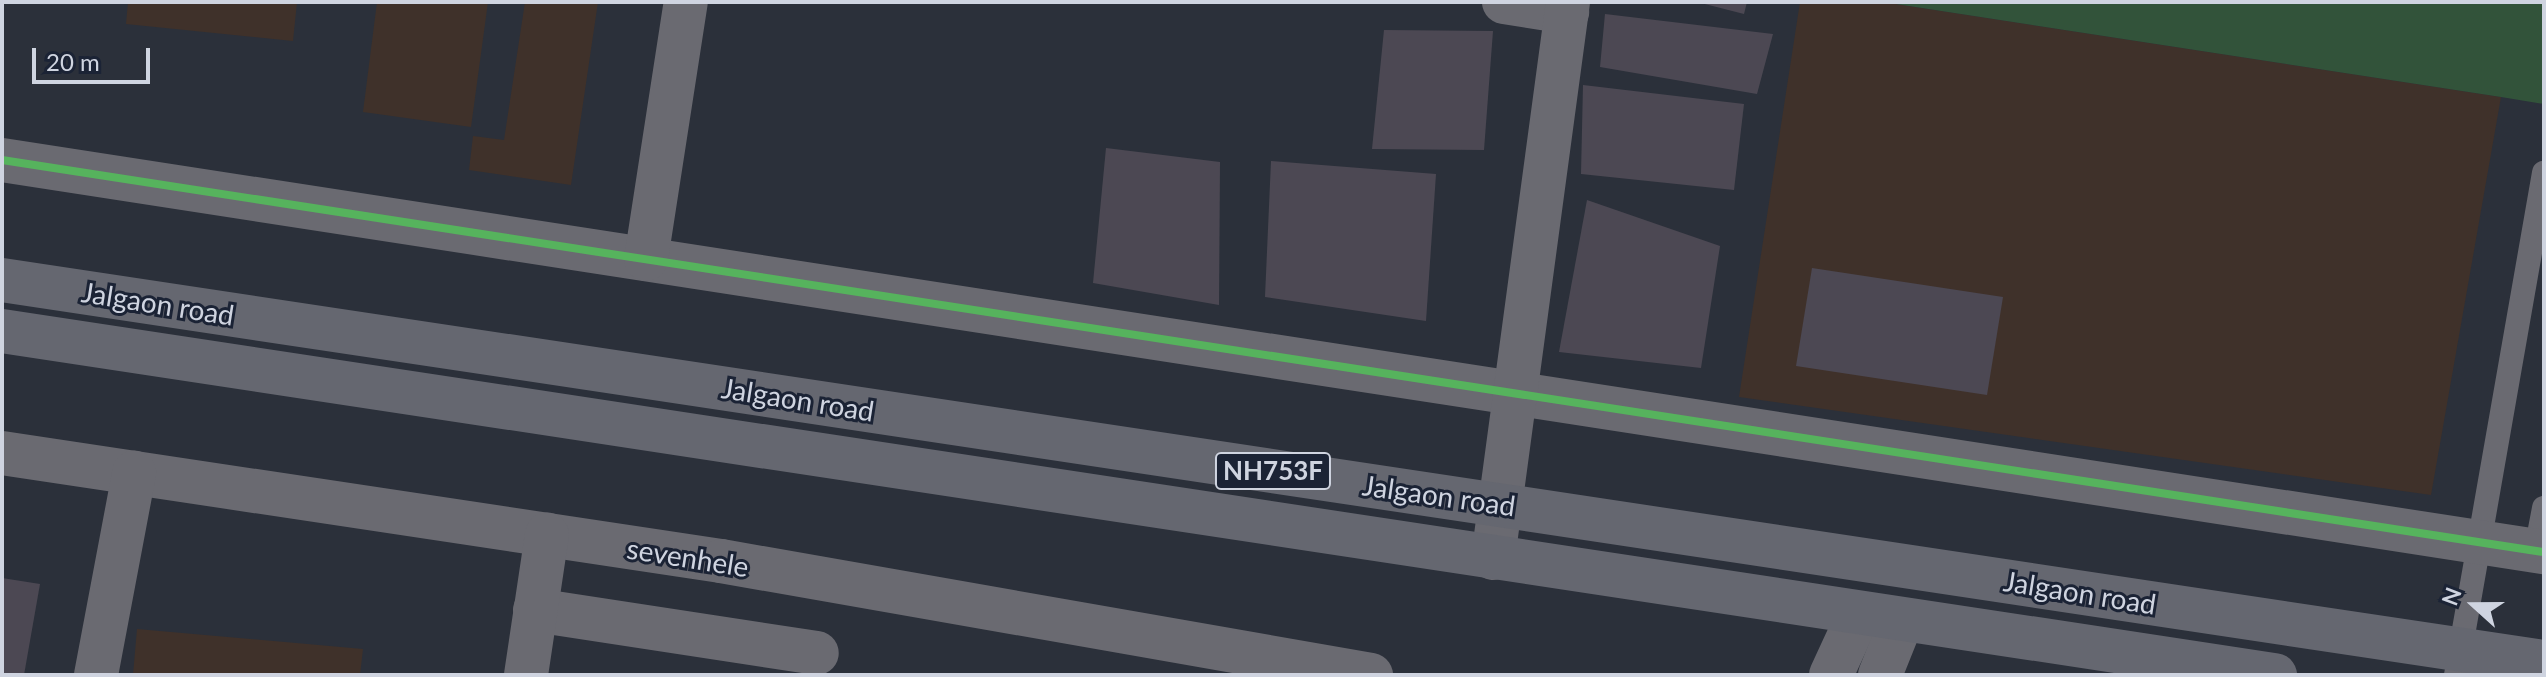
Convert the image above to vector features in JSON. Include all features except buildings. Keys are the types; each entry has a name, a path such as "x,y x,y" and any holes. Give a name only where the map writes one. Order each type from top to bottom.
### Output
{"highway":[{"name":"Jalgaon road","path":"2,280 1500,504 2458,662 2544,662"},
{"name":"Jalgaon road","path":"2,331 2275,675"}],"street":[{"path":"646,259 686,2"},
{"path":"1493,558 1567,7 1504,2"},
{"path":"2,160 2540,551"},
{"name":"sevenhele","path":"2,453 547,535 1371,675"},
{"path":"96,675 134,473"},
{"path":"526,675 547,535"},
{"path":"535,610 817,653"},
{"path":"1831,675 1859,614"},
{"path":"1880,675 1902,620"}],"lane":[{"path":"2458,662 2544,173"},
{"path":"2540,551 2544,508"}],"shaded area":[{"path":"128,2 297,2 293,41 126,24"},
{"path":"377,2 488,2 471,127 363,112"},
{"path":"525,2 598,2 571,185 469,170 473,136 504,140"},
{"path":"1800,2 1883,2 2501,97 2431,495 1739,397"},
{"path":"137,629 363,649 360,675 133,675"}],"green space":[{"path":"1883,2 2544,2 2544,104 2501,97"}],"cycle path":[{"path":"2,160 2544,552"}]}
